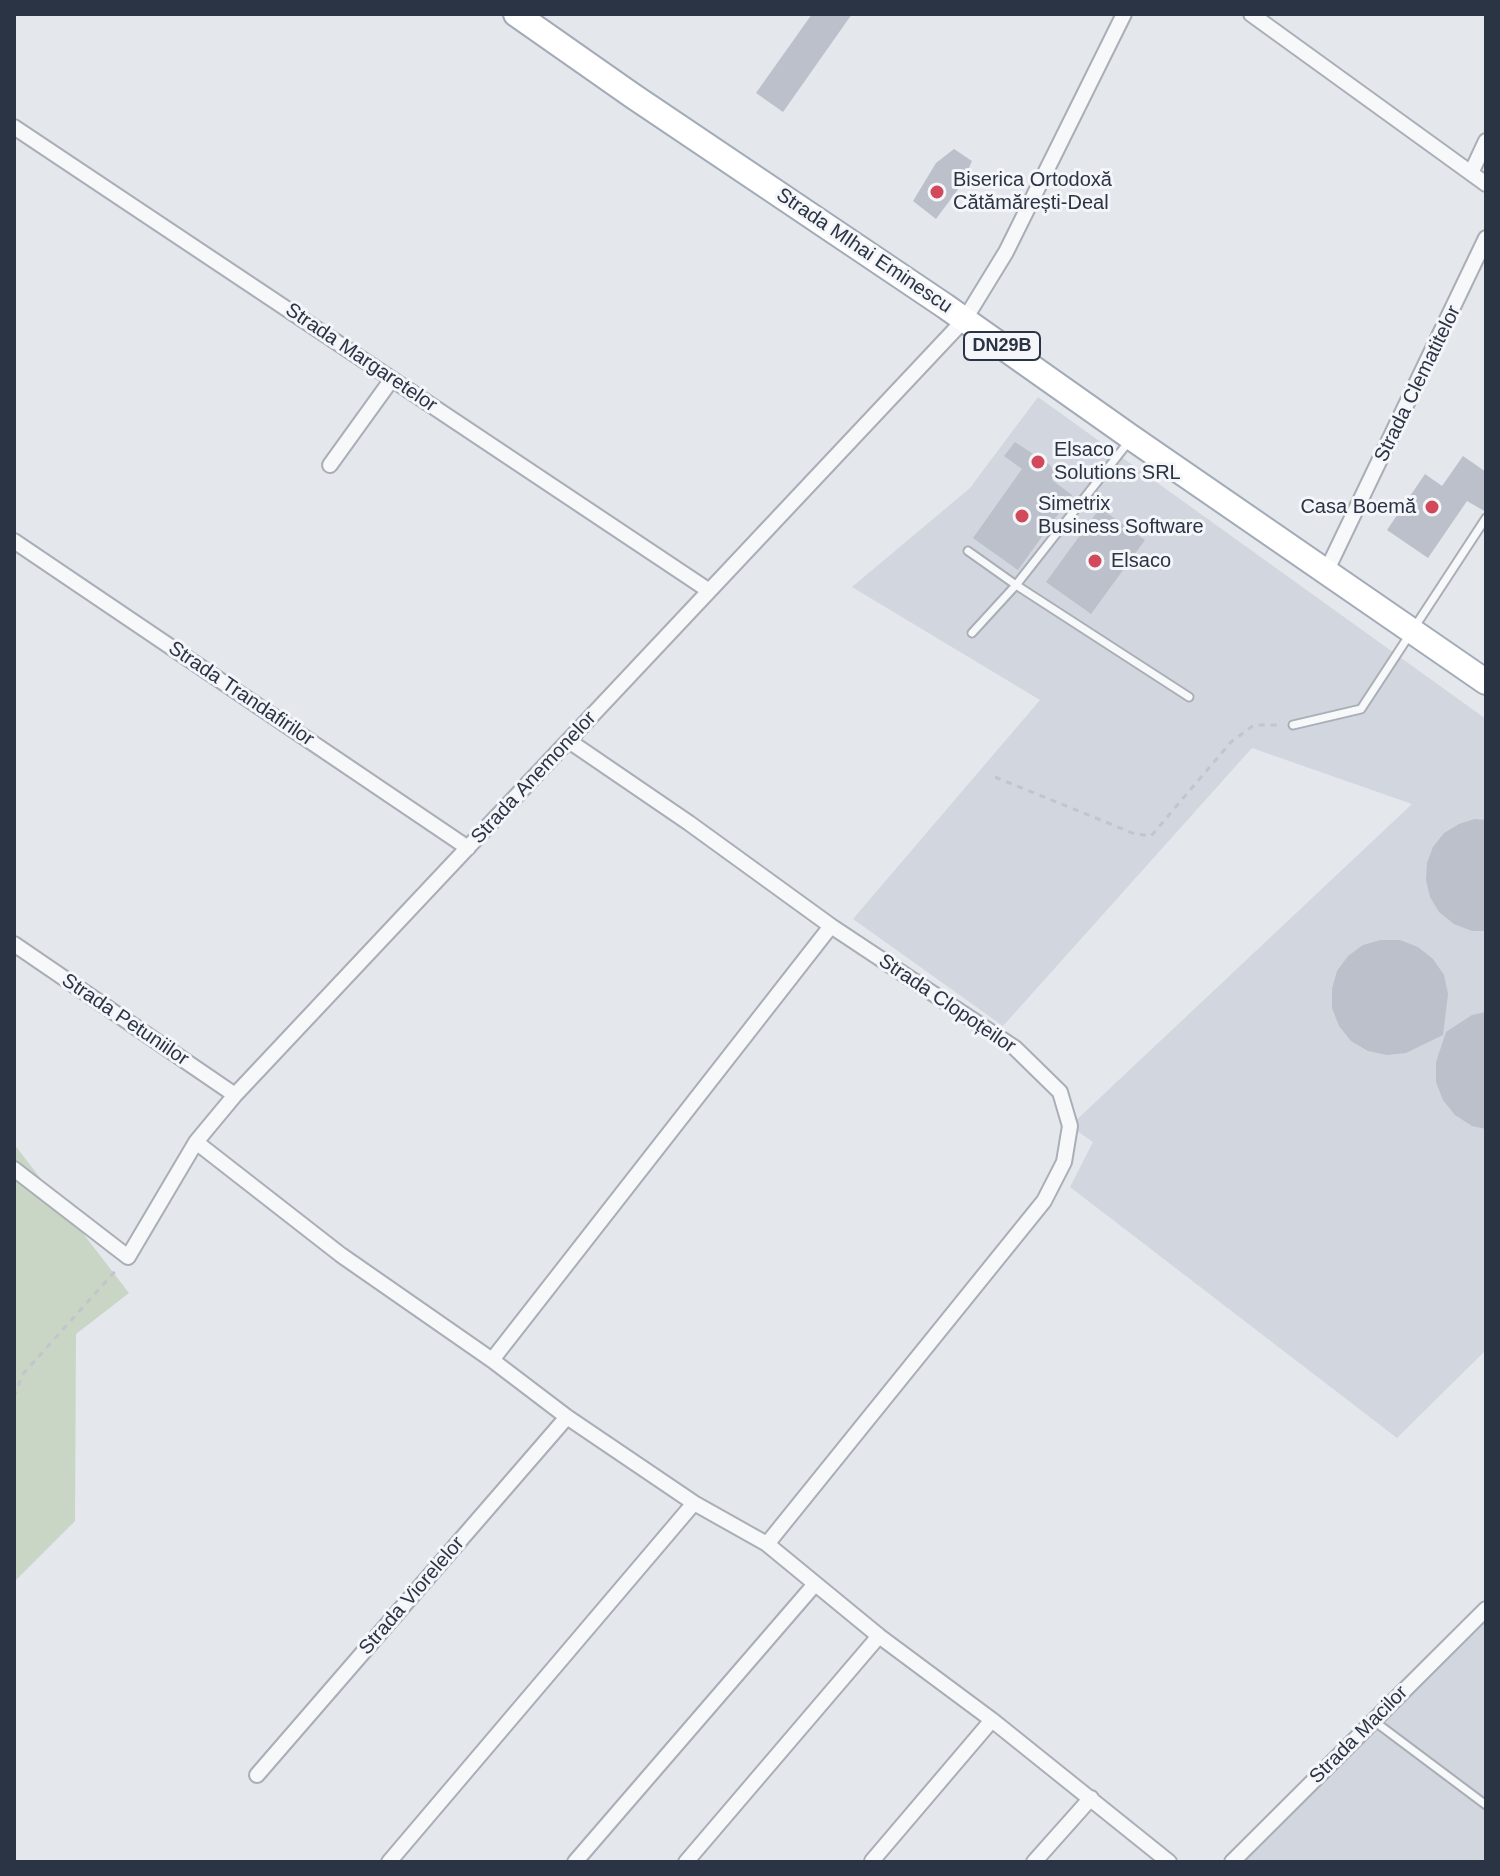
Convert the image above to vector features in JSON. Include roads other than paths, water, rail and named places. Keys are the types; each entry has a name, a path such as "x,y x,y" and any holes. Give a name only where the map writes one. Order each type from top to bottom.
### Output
{"main road":[{"name":"Strada MIhai Eminescu","path":"516,14 965,319 1486,682"}],"street":[{"name":"Strada Anemonelor","path":"14,1169 128,1257 196,1142 235,1095 965,319 1006,252 1124,14"},
{"path":"1251,14 1486,184"},
{"name":"Strada Margaretelor","path":"14,127 708,590"},
{"path":"1471,173 1486,141"},
{"name":"Strada Clematitelor","path":"1326,572 1486,238"},
{"path":"330,465 392,379"},
{"name":"Strada Trandafirilor","path":"14,541 468,848"},
{"name":"Strada Clopoțeilor","path":"569,741 831,926 1015,1048 1060,1092 1070,1126 1064,1162 1044,1201 767,1544"},
{"path":"492,1360 831,926"},
{"name":"Strada Petuniilor","path":"14,944 235,1095"},
{"path":"196,1142 341,1255 492,1360 567,1417 694,1503 767,1544 879,1636 992,1720 1169,1862"},
{"name":"Strada Viorelelor","path":"257,1775 567,1417"},
{"path":"389,1862 694,1503"},
{"path":"575,1862 815,1584"},
{"name":"Strada Macilor","path":"1232,1862 1486,1609"},
{"path":"686,1862 879,1636"},
{"path":"872,1861 992,1720"},
{"path":"1034,1862 1091,1798"}],"lane":[{"path":"972,633 1016,585 1132,438"},
{"path":"1293,725 1361,709 1486,518"},
{"path":"968,551 1189,697"},
{"path":"1374,1721 1486,1805"}],"place":[{"name":"Biserica Ortodoxă Cătămărești-Deal","path":"937,192"},
{"name":"Elsaco Solutions SRL","path":"1038,462"},
{"name":"Casa Boemă","path":"1432,507"},
{"name":"Simetrix Business Software","path":"1022,516"},
{"name":"Elsaco","path":"1095,561"}]}
